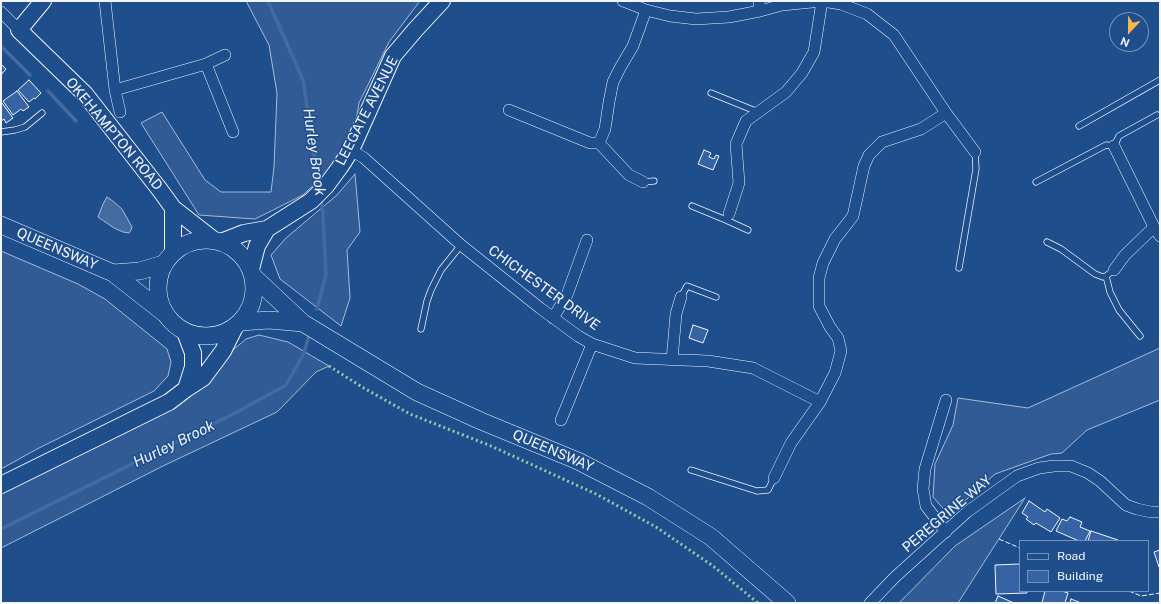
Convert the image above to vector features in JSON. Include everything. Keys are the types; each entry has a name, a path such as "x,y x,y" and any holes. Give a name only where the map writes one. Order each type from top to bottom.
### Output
{"main road":[{"name":"QUEENSWAY","path":"1,225 113,273"},
{"path":"113,273 140,271 168,258 185,244 199,240 217,241 234,248 244,257 252,273 309,327"},
{"path":"164,313 158,297 158,280 168,258"},
{"path":"113,273 164,313 173,324 185,332 202,337 219,335 238,325 269,320 309,327"},
{"path":"238,325 250,308 253,298 252,273"},
{"name":"QUEENSWAY","path":"309,327 417,392 481,421 578,461 648,497 711,537 787,603"}],"street":[{"path":"19,30 43,1"},
{"path":"105,1 115,90 120,112"},
{"name":"LEEGATE AVENUE","path":"217,241 244,233 267,229 313,199 326,186 351,150 394,56 442,1"},
{"path":"624,1 646,10 670,16 696,19 729,17 759,6 782,6 822,1 841,4 867,14 894,35 946,113 975,152"},
{"path":"728,217 739,183 736,144 746,121 786,92 802,73 814,52 822,1"},
{"path":"599,143 605,129 613,82 633,46 646,10"},
{"name":"OKEHAMPTON ROAD","path":"1,12 84,94 173,208 217,241"},
{"path":"115,90 206,64 225,55"},
{"path":"206,64 233,132"},
{"path":"509,110 590,142 599,143 629,175 648,182"},
{"path":"774,478 791,443 820,402 835,373 841,351 838,338 830,327 819,306 819,278 823,263 835,239 853,216 864,166 869,155 882,142 920,129 946,113"},
{"path":"1110,273 1125,255 1157,231 1114,146"},
{"name":"CHICHESTER DRIVE","path":"351,150 364,158 461,245 553,318 592,344 635,358 708,361 753,368 820,402"},
{"path":"168,258 173,208"},
{"name":"LEEGATE AVENUE","path":"252,273 257,246 267,229"},
{"path":"553,318 567,295 587,240"},
{"path":"672,360 676,314 681,297"},
{"path":"1,485 169,402 186,388 203,378 223,351 238,325"},
{"path":"185,332 193,352 193,367 186,388"},
{"path":"561,420 592,344"},
{"path":"946,400 925,469 923,489 926,506 946,532"},
{"name":"PEREGRINE WAY","path":"870,603 895,577 967,512 1017,476 1039,468 1071,466 1100,480 1126,505 1137,510 1160,512"}],"lane":[{"path":"1079,126 1160,80"},
{"path":"712,94 758,112"},
{"path":"1,132 25,127 42,113"},
{"path":"1036,182 1106,145 1114,146 1119,136 1157,115"},
{"path":"959,268 976,169 975,152"},
{"path":"692,206 728,217 748,230"},
{"path":"1047,242 1061,249 1094,274 1102,277 1110,273 1110,292 1119,310 1140,336"},
{"path":"421,329 431,290 441,270 461,245"},
{"path":"681,297 687,286 716,297"},
{"path":"691,470 757,491 768,490 774,478"}],"shaded area":[{"path":"246,1 420,1 389,42 359,103 351,150 303,195 255,219 199,215 141,123 162,112 205,180 221,192 271,192 274,167 277,93 269,45"},
{"path":"355,174 360,232 347,250 350,298 341,326 280,279 271,255 286,238 337,195"},
{"path":"107,197 122,209 132,227 129,233 114,228 98,217"},
{"path":"1,251 78,284 105,299 167,349 171,362 168,376 154,391 37,449 1,469"},
{"path":"259,335 288,342 329,366 316,372 277,412 165,465 1,548 1,490 152,418 200,390 215,375 233,350 246,339"},
{"path":"1160,348 1160,400 1087,430 1062,453 1051,454 995,474 949,515 933,497 935,464 953,425 958,398 1028,408"},
{"path":"1025,498 958,603 899,603 955,546"}],"building":[{"path":"1,64 6,69 1,75"},
{"path":"29,80 41,93 29,102 18,90"},
{"path":"17,91 29,107 23,111 21,109 13,115 3,101"},
{"path":"1,103 13,118 6,123 4,119 1,121"},
{"path":"704,150 711,153 709,157 714,159 716,155 719,156 713,170 698,164"},
{"path":"693,325 708,330 703,343 689,338"},
{"path":"1029,501 1045,512 1047,509 1060,518 1051,532 1036,523 1034,525 1026,519 1028,517 1022,513"},
{"path":"1070,517 1082,522 1080,527 1090,531 1086,540 1077,540 1056,531 1062,519 1067,521"},
{"path":"1091,531 1118,540 1088,540"},
{"path":"1160,550 1160,566 1159,567 1154,552"},
{"path":"1019,564 1019,592 1027,593 996,594 995,565"},
{"path":"1045,592 1068,593 1065,603 1042,603"},
{"path":"998,596 1014,603 995,603"},
{"path":"1071,599 1081,603 1070,603"}],"waterway":[{"name":"Hurley Brook","path":"268,1 303,80 319,187"},
{"path":"1,46 30,75"},
{"path":"48,91 76,121"},
{"name":"Hurley Brook","path":"317,309 326,275 321,199"},
{"name":"Hurley Brook","path":"1,529 237,412 286,385 304,353 310,332"}],"hedge":[{"path":"329,366 362,387 410,414 491,446 596,494 656,527 713,566 758,603"}],"fence":[{"path":"999,539 1019,548"},
{"path":"1131,592 1141,596 1160,593"}]}
